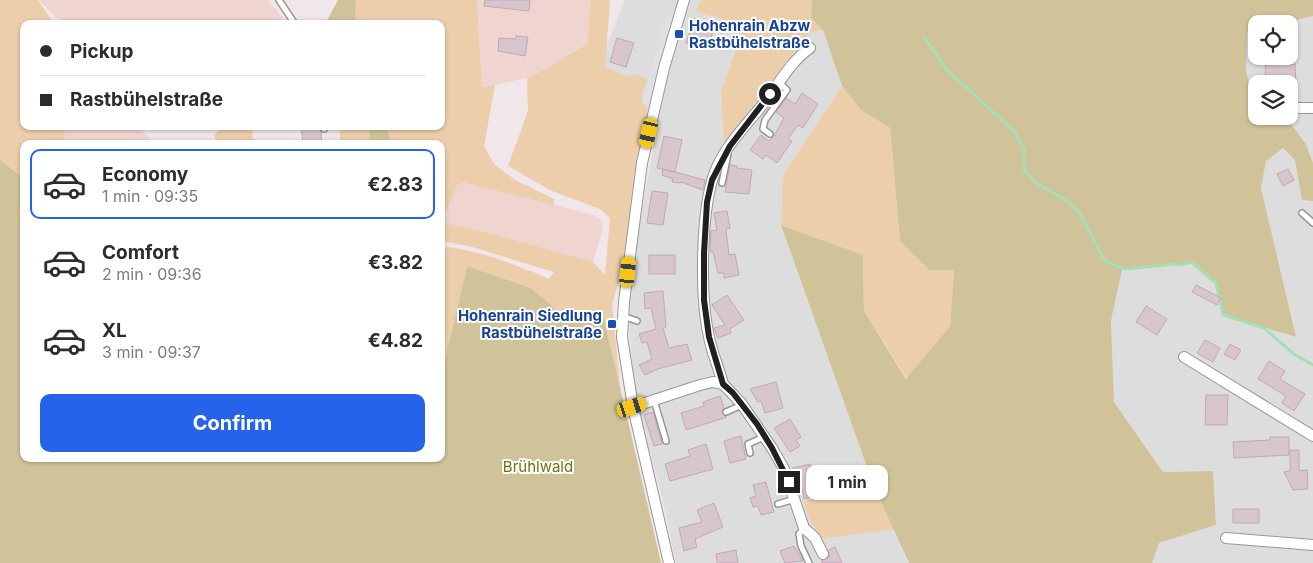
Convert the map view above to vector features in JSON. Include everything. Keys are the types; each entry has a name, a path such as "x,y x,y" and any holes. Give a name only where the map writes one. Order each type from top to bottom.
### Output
{"street":[{"path":"669,563 632,407 622,337 642,163 656,98 684,0"},
{"path":"723,384 709,337 704,300 704,253 708,193 718,166 730,146 780,83 796,58 810,48"},
{"path":"1298,108 1313,108"},
{"path":"1184,357 1313,436"},
{"path":"632,407 713,382 723,384 744,402 784,469 796,499 804,528 815,538 823,554"},
{"path":"1226,538 1313,545"}],"lane":[{"path":"279,0 292,20"},
{"path":"770,134 763,129 765,120 787,90 780,83"},
{"path":"722,183 730,146"},
{"path":"1302,213 1313,223"},
{"path":"623,316 636,321"},
{"path":"654,400 666,441"},
{"path":"726,412 744,402"},
{"path":"750,453 748,444 765,437"},
{"path":"778,504 796,499"},
{"path":"804,528 799,534 801,546 809,562"}],"shaded area":[{"path":"0,0 38,0 51,20 20,20 20,130 64,130 64,140 20,140 20,175 0,160"},
{"path":"39,0 268,0 285,20 59,20"},
{"path":"356,0 477,0 482,87 495,85 484,146 494,164 515,180 554,199 554,205 463,182 457,185 445,215 445,140 390,140 388,130 445,130 445,20 355,20"},
{"path":"477,0 591,0 587,44 528,78 482,87"},
{"path":"591,0 610,0 605,67 629,77 634,74 647,79 641,99 649,111 620,278 612,304 620,386 603,314 564,316 531,288 467,266 445,360 445,247 496,258 549,279 554,272 469,246 445,242 445,223 497,235 593,262 605,275 610,218 600,209 552,191 508,166 528,111 527,79 587,44"},
{"path":"625,0 701,0 696,11 744,26 721,91 724,142 810,32 823,30 842,86 783,175 781,225 873,484 804,501 822,539 894,529 909,563 676,563 662,497 635,397 628,308 639,227 652,156 661,125 642,103 591,85"},
{"path":"701,0 812,0 811,18 823,30 810,32 724,143 721,91 744,26 696,11"},
{"path":"666,15 673,17 649,106 642,103"},
{"path":"1313,16 1313,163 1306,144 1292,125 1298,125 1298,75 1248,75 1248,79 1246,72 1248,31 1248,65 1298,65 1298,20"},
{"path":"842,86 861,110 890,128 900,241 954,270 950,326 907,379 864,311 863,255 781,225 783,175"},
{"path":"64,130 141,130 151,140 64,140"},
{"path":"220,130 253,130 252,137 255,140 216,140 214,135"},
{"path":"340,130 369,130 370,140 340,140"},
{"path":"1283,148 1295,160 1302,199 1313,201 1313,563 1152,563 1159,543 1216,525 1213,471 1163,472 1114,402 1111,321 1122,270 1174,264 1182,265 1191,262 1216,283 1223,315 1296,337 1261,188 1266,160"},
{"path":"463,182 594,215 600,219 603,227 593,262 497,235 445,224 445,215 457,184"},
{"path":"873,484 894,529 822,539 810,521 804,501"}],"green space":[{"path":"338,0 356,0 355,20 327,20"},
{"path":"812,0 1313,0 1313,16 1298,20 1298,15 1248,15 1247,32 1248,125 1292,125 1306,144 1313,163 1313,201 1302,200 1295,160 1283,148 1266,161 1261,188 1296,337 1223,315 1216,283 1192,262 1182,265 1174,264 1122,270 1111,321 1114,402 1163,472 1213,471 1216,525 1159,543 1152,563 909,563 873,484 781,225 863,255 864,311 906,379 950,326 954,270 930,270 900,241 890,128 861,110 842,86 823,30 811,18"},
{"path":"369,130 388,130 390,140 370,140"},
{"name":"Brühlwald","path":"0,160 20,175 20,462 445,462 445,360 467,266 531,288 564,316 603,314 661,563 0,563"}],"building":[{"path":"485,0 530,0 529,11 484,6"},
{"path":"694,18 715,25 707,49 686,43"},
{"path":"516,36 528,37 525,56 498,51 499,38 516,39"},
{"path":"617,38 634,43 626,67 610,62"},
{"path":"1265,65 1295,65 1296,75 1266,75"},
{"path":"802,93 818,104 803,128 798,125 788,139 792,141 777,163 766,155 763,159 750,150 761,135 769,141 774,136 784,118 776,112 786,98 795,104"},
{"path":"301,130 320,130 322,140 303,140"},
{"path":"664,136 682,140 675,172 657,168"},
{"path":"730,165 752,170 749,194 725,192"},
{"path":"663,169 705,180 703,190 681,182 672,182 673,179 662,175"},
{"path":"1288,169 1294,180 1283,186 1277,174"},
{"path":"652,191 668,193 663,225 647,223"},
{"path":"727,211 730,228 726,229 729,255 735,254 739,275 724,278 724,273 718,273 710,247 711,231 717,230 714,213"},
{"path":"649,255 675,255 675,274 649,274"},
{"path":"1196,285 1221,298 1217,305 1192,292"},
{"path":"663,291 666,327 663,328 669,348 687,344 692,360 658,369 645,375 639,365 652,359 647,342 642,343 639,334 656,329 651,308 645,309 644,293"},
{"path":"727,295 744,320 730,329 731,333 718,338 714,328 725,325 712,305"},
{"path":"1146,306 1167,319 1157,335 1136,322"},
{"path":"1205,340 1220,348 1213,362 1197,353"},
{"path":"1230,344 1241,350 1235,360 1224,354"},
{"path":"1269,361 1285,371 1280,379 1305,394 1294,411 1282,403 1286,396 1258,379"},
{"path":"776,382 783,408 765,413 761,401 758,402 750,389"},
{"path":"1206,395 1228,395 1227,425 1205,425"},
{"path":"720,396 724,408 722,413 727,417 686,430 681,413 704,406 703,402"},
{"path":"653,412 662,444 654,446 644,415"},
{"path":"790,419 801,437 796,440 800,446 790,452 774,428"},
{"path":"741,436 746,459 730,463 724,441"},
{"path":"1270,437 1289,437 1289,455 1234,458 1233,442 1270,440"},
{"path":"706,444 713,469 670,481 665,464 690,456 688,450"},
{"path":"1290,450 1299,450 1299,471 1307,470 1308,489 1293,490 1284,472 1290,471"},
{"path":"810,464 814,478 824,475 827,488 817,491 818,495 804,499 802,489 799,490 793,468"},
{"path":"766,482 774,512 761,515 758,506 753,507 750,498 756,496 753,485"},
{"path":"714,503 723,527 695,539 697,547 684,551 679,528 702,522 697,510"},
{"path":"1233,509 1259,509 1259,523 1233,523"},
{"path":"794,546 803,561 785,563 780,551"},
{"path":"835,547 842,563 823,563 821,561 829,557 829,550"},
{"path":"736,550 738,563 717,563 716,554"}],"waterway":[{"path":"924,37 947,70 1014,131 1024,150 1024,169 1036,183 1066,200 1079,212 1105,261 1125,269"},
{"path":"1128,269 1174,264 1182,265 1191,262 1216,283 1223,315 1264,328 1294,354 1313,365"}],"place":[{"name":"Hohenrain Abzw Rastbühelstraße","path":"679,34"},
{"name":"Hohenrain Siedlung Rastbühelstraße","path":"612,324"}],"route":[{"path":"770,94 730,146 712,180 707,202 704,300 709,337 723,384 733,393 757,424 784,469 789,482"}]}
